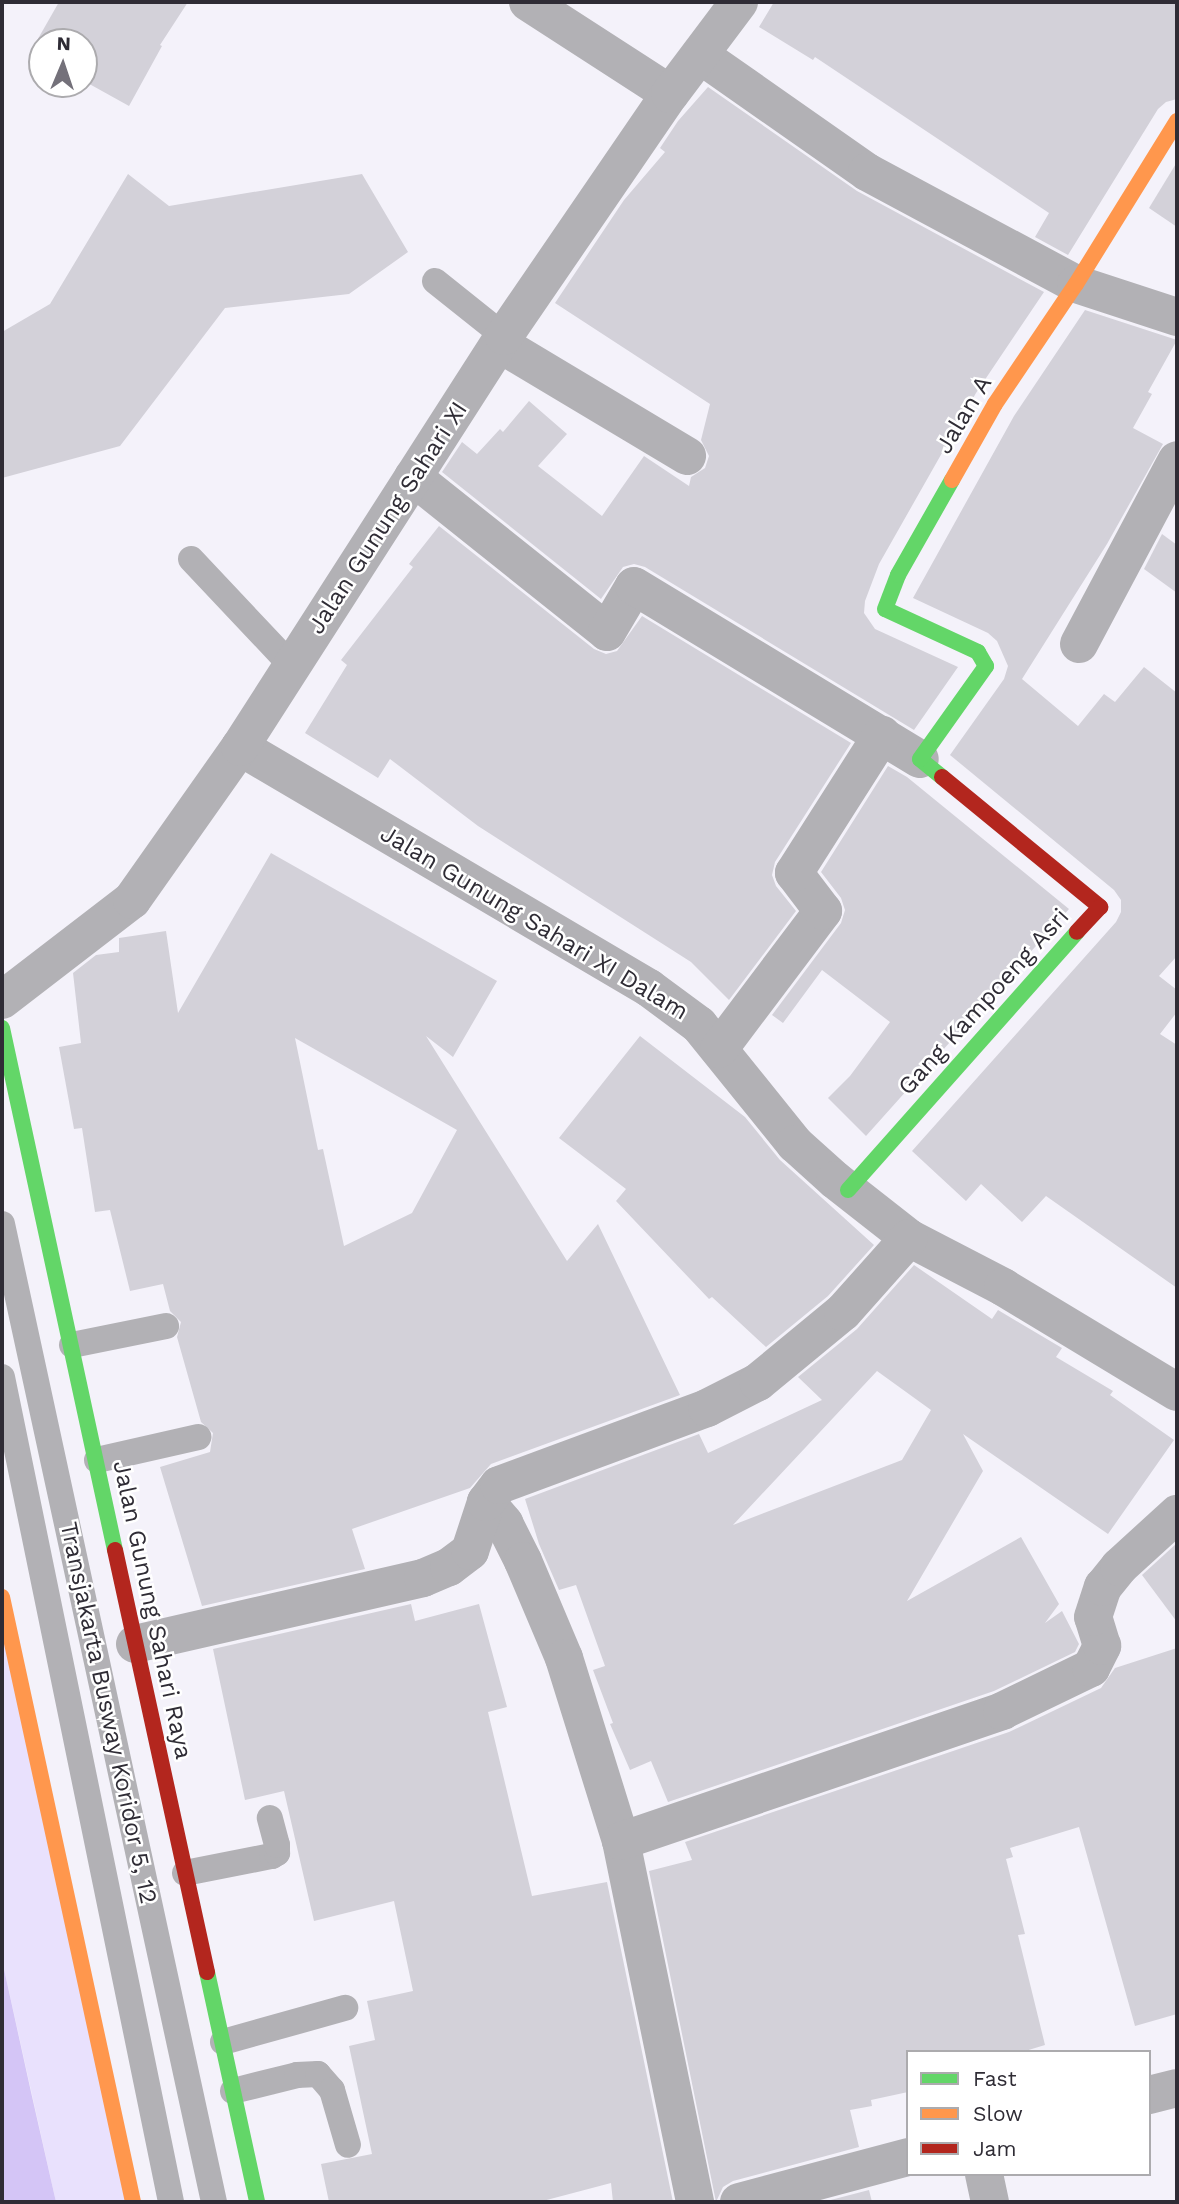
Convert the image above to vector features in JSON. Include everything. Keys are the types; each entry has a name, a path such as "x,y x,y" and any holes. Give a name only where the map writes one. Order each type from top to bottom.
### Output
{"main road":[{"name":"Jalan A","path":"920,759 986,666 978,652 885,609 898,575 996,404 1076,284 1177,121"},
{"name":"Gang Kampoeng Asri","path":"848,1190 1100,906 920,759"},
{"name":"Jalan Gunung Sahari Raya","path":"2,1028 257,2202"},
{"path":"2,1597 133,2202"}],"street":[{"path":"528,2 670,94"},
{"name":"Jalan Gunung Sahari XI","path":"2,1000 132,900 240,747 502,340 670,94 739,2"},
{"path":"700,55 867,172 1076,284 1177,317"},
{"path":"502,340 687,456"},
{"path":"1079,644 1177,460"},
{"path":"413,477 607,632 634,586 920,759"},
{"path":"719,1049 823,911 794,873 882,735"},
{"name":"Jalan Gunung Sahari XI Dalam","path":"240,747 649,988 699,1025 795,1144 909,1238 1003,1287 1177,1392"},
{"path":"135,1644 423,1578 449,1567 470,1552 486,1502 499,1485 707,1408 758,1382 843,1312 909,1238"},
{"path":"486,1502 504,1523 564,1658 621,1842 695,2202"},
{"path":"621,1842 1002,1711 1091,1668 1102,1646 1093,1616 1103,1587 1119,1567 1177,1514"},
{"path":"1151,2094 1177,2088"},
{"path":"739,2202 906,2158"},
{"path":"984,2176 990,2202"}],"lane":[{"path":"435,281 502,340"},
{"path":"191,559 292,666"},
{"name":"Transjakarta Busway Koridor 5, 12","path":"2,1224 214,2202"},
{"path":"72,1345 166,1326"},
{"name":"Transjakarta Busway Koridor 5, 12","path":"2,1377 172,2202"},
{"path":"97,1460 198,1437"},
{"path":"185,1874 277,1853 270,1818"},
{"path":"223,2042 345,2008"},
{"path":"233,2091 298,2075 318,2074 332,2090 348,2144"}],"shaded area":[{"path":"2,1597 133,2202 56,2202 2,1960"},
{"path":"2,1960 31,2092 56,2202 2,2202"}],"building":[{"path":"59,2 188,2 160,45 162,46 129,106 98,89 98,28 44,28"},
{"path":"774,2 1177,2 1177,99 1166,102 1158,109 1068,255 1035,237 1049,213 815,57 813,60 759,27"},
{"path":"708,87 857,191 1044,292 976,393 879,564 865,601 864,613 875,629 958,667 914,730 645,567 634,564 623,567 601,599 442,472 462,442 477,454 500,429 503,432 529,401 567,434 538,466 602,516 644,456 689,486 691,477 705,468 709,456 701,440 710,404 555,303 624,200 665,152 660,148 678,121"},
{"path":"1177,162 1177,227 1149,208"},
{"path":"128,174 169,206 362,174 408,252 349,294 225,308 120,446 2,478 2,332 50,304"},
{"path":"1085,310 1177,340 1148,392 1152,394 1133,428 1163,444 1107,544 1022,679 1078,726 1104,694 1115,702 1144,667 1177,693 1177,956 1159,976 1177,990 1177,1012 1160,1034 1177,1045 1177,1288 1046,1196 1022,1222 981,1184 966,1201 912,1151 1116,922 1121,912 1121,900 1114,890 950,755 1004,679 1008,666 997,641 988,633 913,598 1014,416"},
{"path":"439,526 594,649 606,654 617,651 642,616 851,743 775,862 772,875 776,886 796,911 729,1000 691,962 478,826 390,759 378,778 305,733 347,665 341,660 413,567 409,564"},
{"path":"1162,534 1177,545 1177,593 1144,569"},
{"path":"888,766 907,777 1069,909 866,1136 828,1098 850,1076 890,1022 822,970 783,1023 772,1015 841,923 845,910 841,898 821,872"},
{"path":"271,853 497,981 453,1057 426,1036 567,1261 598,1224 680,1395 491,1464 470,1488 352,1529 365,1569 202,1606 160,1467 210,1452 213,1433 201,1422 177,1337 181,1322 170,1311 163,1284 130,1291 110,1210 95,1212 82,1128 74,1129 59,1047 81,1043 73,973 96,955 119,952 119,938 166,931 178,1013","holes":["295,1038 457,1130 412,1213 344,1246 323,1149 318,1150"]},
{"path":"640,1036 745,1117 780,1160 874,1245 828,1296 766,1347 712,1297 709,1299 616,1201 626,1189 559,1138"},
{"path":"914,1265 992,1319 998,1310 1062,1348 1056,1357 1113,1391 1110,1395 1174,1440 1108,1534 963,1434 983,1471 907,1601 1021,1537 1059,1604 1045,1623 1062,1611 1079,1644 1075,1652 994,1691 668,1802 651,1761 630,1770 610,1724 613,1723 593,1670 605,1666 576,1585 559,1590 539,1544 525,1499 699,1434 708,1453 822,1400 798,1377 857,1329","holes":["877,1371 931,1410 902,1460 733,1525"]},
{"path":"1177,1543 1177,1622 1142,1575"},
{"path":"411,1604 415,1621 479,1604 507,1707 488,1712 532,1896 607,1882 673,2202 613,2202 611,2183 539,2202 329,2202 321,2164 372,2154 349,2046 375,2040 367,2001 413,1991 394,1901 314,1921 284,1791 245,1800 213,1649"},
{"path":"1177,1648 1177,2014 1135,2026 1079,1827 1010,1848 1013,1857 1006,1859 1025,1934 1018,1935 1045,2045 1029,2050 906,2050 906,2092 871,2100 872,2106 850,2110 859,2147 733,2181 723,2187 716,2202 649,1871 692,1860 685,1842 1009,1732 1101,1688 1115,1668"},
{"path":"869,2190 872,2202 823,2202"}],"traffic: fast":[{"path":"942,777 920,759 986,666 978,652 885,609 898,575 952,480"},
{"path":"848,1190 1077,932"},
{"path":"2,1028 115,1550"},
{"path":"207,1972 257,2202"}],"traffic: slow":[{"path":"952,480 995,404 1076,284 1177,121"},
{"path":"2,1597 133,2202"}],"traffic: jam":[{"path":"942,777 1100,907 1077,932"},
{"path":"115,1550 207,1972"}]}
